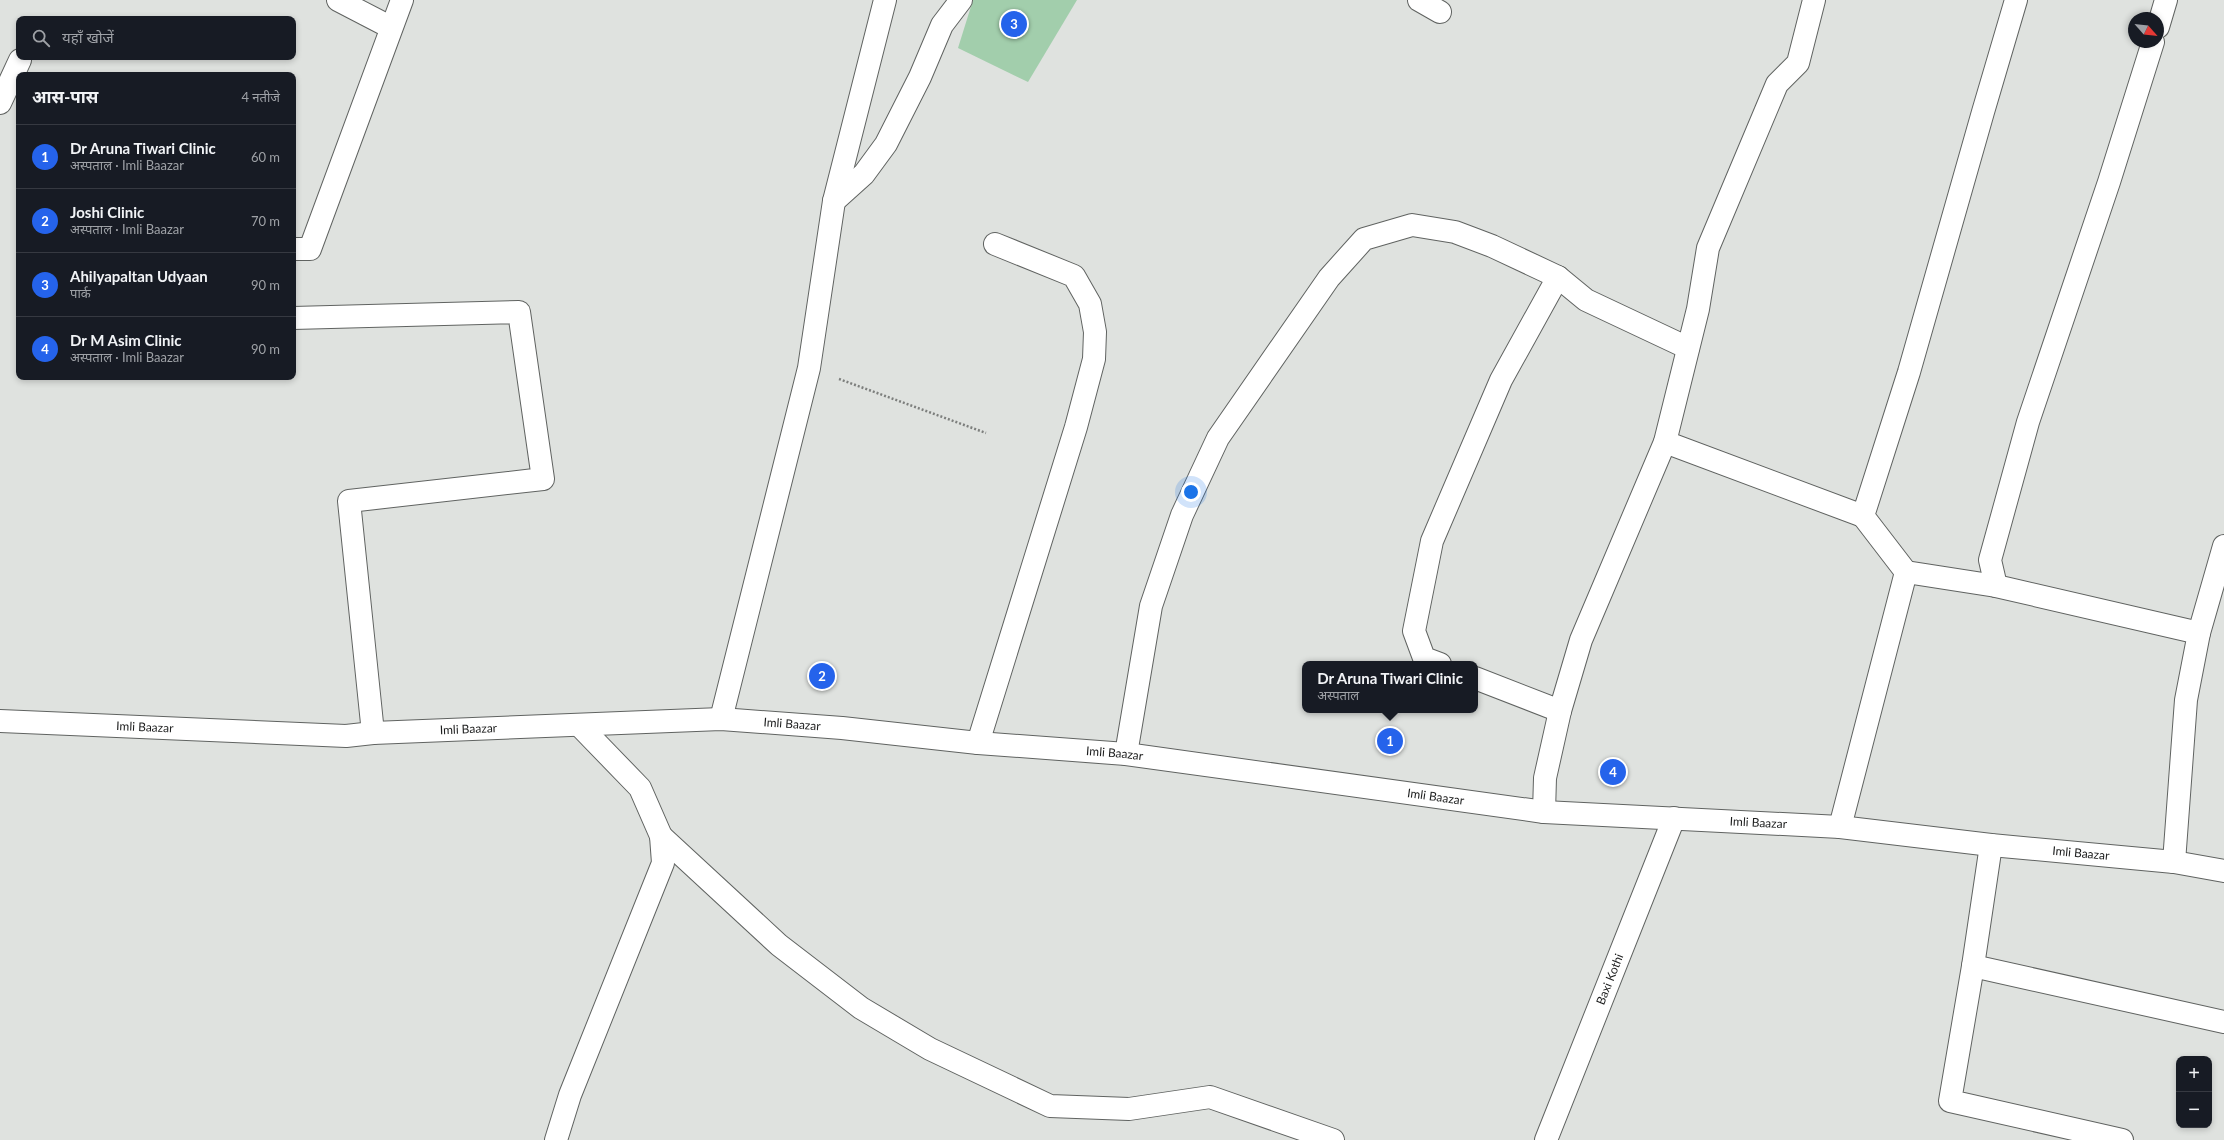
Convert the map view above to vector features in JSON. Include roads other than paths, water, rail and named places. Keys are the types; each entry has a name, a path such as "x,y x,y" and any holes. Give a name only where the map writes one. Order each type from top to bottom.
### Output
{"street":[{"path":"338,0 390,27"},
{"path":"296,249 310,249 390,27 402,0"},
{"path":"721,719 809,368 834,201 885,0"},
{"path":"834,201 864,174 886,144 920,77 942,25 960,0"},
{"path":"1419,0 1440,12"},
{"path":"1544,812 1545,778 1560,711 1581,640 1665,442 1698,309 1708,248 1777,84 1798,63 1814,0"},
{"path":"1863,516 1909,372 1982,112 2016,0"},
{"path":"2162,12 2166,0"},
{"path":"1996,586 1990,560 2028,422 2110,182 2151,48"},
{"path":"0,103 20,60"},
{"path":"1126,754 1151,606 1182,515 1218,438 1329,278 1364,239 1412,225 1454,232 1492,246 1558,277 1586,300 1688,348"},
{"path":"978,742 1076,427 1094,359 1095,332 1090,304 1074,276 995,244"},
{"path":"1432,661 1424,658 1414,631 1432,541 1501,380 1558,277"},
{"path":"296,318 519,312 543,479 349,501 373,733"},
{"path":"1665,442 1863,516 1906,572 1996,586 2198,632"},
{"path":"2174,862 2186,700 2198,632 2224,546"},
{"path":"1840,827 1906,572"},
{"path":"1478,679 1560,711"},
{"name":"Imli Baazar","path":"0,721 346,736 373,733 721,719 842,728 978,742 1126,754 1544,812 1840,827 1991,845 2174,862 2224,871"},
{"path":"556,1140 573,1088 663,863 661,836 640,788 579,725"},
{"name":"Baxi Kothi","path":"1546,1140 1674,818"},
{"path":"661,836 779,945 862,1008 930,1049 1050,1106 1129,1109 1210,1097 1333,1140"},
{"path":"1991,845 1973,966 1950,1101 2122,1140"},
{"path":"1973,966 2224,1022"}],"place":[{"name":"Ahilyapaltan Udyaan","path":"1014,24"},
{"name":"Joshi Clinic","path":"822,676"},
{"name":"Dr Aruna Tiwari Clinic","path":"1390,741"},
{"name":"Dr M Asim Clinic","path":"1613,772"}]}
